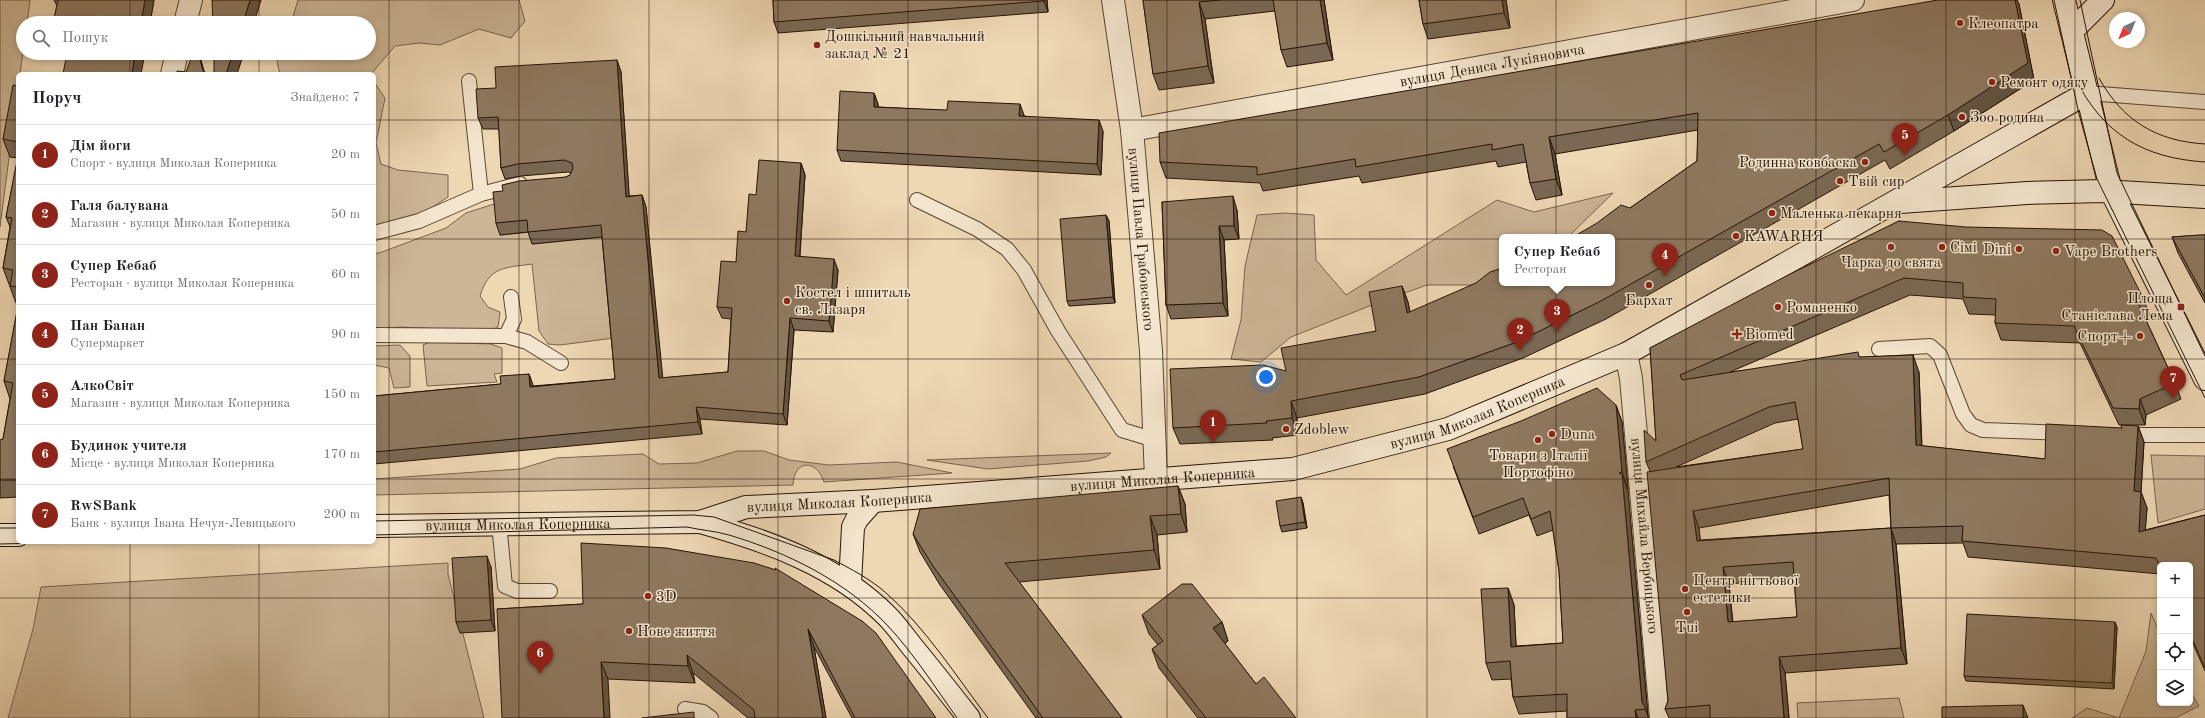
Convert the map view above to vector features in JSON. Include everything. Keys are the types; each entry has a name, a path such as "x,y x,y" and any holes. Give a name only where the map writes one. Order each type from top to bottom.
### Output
{"main road":[{"path":"187,16 191,0"},
{"name":"вулиця Павла Грабовського","path":"1113,0 1132,130 1151,351 1156,479"},
{"name":"вулиця Дениса Лукіяновича","path":"1132,130 1849,0"},
{"path":"2064,0 2111,192 2205,379"},
{"path":"2072,31 2103,0"},
{"path":"173,72 176,60"},
{"name":"вулиця Миколая Коперника","path":"376,526 499,523 700,522 746,507 873,501 1089,486 1156,479 1293,469 1448,429 1626,354 2087,93"},
{"name":"вулиця Миколая Коперника","path":"1893,202 2027,193 2111,192 2205,197"},
{"name":"вулиця Михайла Вербицького","path":"1626,354 1631,378 1661,718"},
{"path":"850,584 853,527 856,519 873,501"},
{"path":"700,522 749,536 794,554 810,561 850,584 888,617 969,718"},
{"path":"0,535 16,535"}],"lane":[{"path":"469,81 481,194"},
{"path":"2087,93 2205,102"},
{"path":"376,232 419,221 481,194 530,183"},
{"path":"917,200 977,229 1007,249 1024,270 1058,331 1122,430 1155,440"},
{"path":"506,336 514,319 511,297"},
{"path":"376,335 506,336 527,342 561,363"},
{"path":"1879,349 1930,346 1940,355 1963,414 1971,424 1983,430 2077,433"},
{"path":"2108,434 2205,436"},
{"path":"499,523 506,586 517,591 550,591"},
{"path":"685,709 703,712 711,718"}],"shaded area":[{"path":"0,0 30,0 28,16 16,16 16,60 22,60 20,72 16,72 16,104 0,227"},
{"path":"298,0 519,0 525,21 511,38 479,29 440,45 419,43 395,46 373,72 280,72 278,60 376,60 376,16 293,16"},
{"path":"376,85 385,98 376,143"},
{"path":"376,143 381,164 398,170 448,175 448,197 425,212 376,227"},
{"path":"1613,193 1571,234 1499,234 1499,272 1472,285 1427,285 1291,337 1261,362 1231,359 1241,320 1245,266 1257,215 1285,213 1314,215 1316,260 1346,295 1497,200 1534,212"},
{"path":"497,203 501,235 531,232 532,244 605,237 614,338 560,345 548,344 539,331 532,264 514,266 499,270 488,279 480,296 488,307 500,312 498,327 489,331 400,327 376,330 376,254 446,228 466,213"},
{"path":"430,342 491,344 502,348 502,373 494,374 497,382 427,386 423,345"},
{"path":"400,345 410,356 410,387 394,388 389,368 376,365 376,346"},
{"path":"737,451 764,451 789,460 829,465 897,462 952,473 824,482 821,474 816,469 806,465 797,470 794,476 793,485 376,495 376,479 520,469 556,458 643,454 659,464 697,463"},
{"path":"1111,453 1106,457 1088,461 988,469 927,460"},
{"path":"2151,455 2205,456 2205,509 2158,523"},
{"path":"448,563 448,574 484,718 8,718 33,629 41,587"},
{"path":"2151,613 2157,627 2157,706 2193,706 2193,696 2199,706 2175,718 2119,718 2146,651"},
{"path":"1899,698 1904,718 1798,718 1797,703"},
{"path":"2087,708 2119,718 2072,718"}],"building":[{"path":"58,0 145,0 142,16 55,16"},
{"path":"212,0 250,0 245,16 213,16"},
{"path":"773,0 1044,0 1044,1 774,22"},
{"path":"1143,0 1220,0 1199,2 1208,66 1153,74"},
{"path":"1273,0 1320,0 1327,43 1281,50"},
{"path":"1419,0 1502,0 1504,13 1423,24"},
{"path":"1938,0 2015,0 2028,63 1948,115 1884,152 1879,144 1599,302 1517,342 1419,377 1291,401 1292,418 1266,421 1267,423 1173,428 1170,369 1263,365 1286,371 1281,348 1376,331 1369,292 1402,286 1407,313 1476,283 1490,272 1499,269 1499,286 1615,286 1615,234 1578,234 1597,223 1621,205 1630,208 1697,161 1698,113 1549,137 1556,179 1530,183 1523,144 1492,150 1492,144 1356,167 1355,159 1257,175 1257,167 1160,162 1159,133"},
{"path":"66,60 134,60 132,72 63,72"},
{"path":"190,60 200,60 203,72 186,72"},
{"path":"214,60 231,60 227,72 214,72"},
{"path":"617,60 626,197 642,195 659,378 728,372 732,308 717,307 721,261 736,262 738,231 746,232 749,194 756,195 759,160 801,163 795,256 834,259 829,321 790,318 783,414 696,407 698,422 376,452 376,396 501,384 500,376 529,374 530,387 615,379 601,225 528,232 527,220 496,223 493,192 503,191 502,185 519,181 566,177 570,175 573,168 572,163 564,160 517,164 501,168 498,117 478,118 476,89 496,88 495,67"},
{"path":"13,85 16,86 16,142 3,139"},
{"path":"840,91 874,93 874,107 947,110 948,101 1020,104 1019,116 1099,120 1097,164 837,150"},
{"path":"16,166 16,287 10,286 13,270 3,268 12,218 6,217"},
{"path":"1233,196 1234,226 1219,226 1223,303 1166,305 1162,202"},
{"path":"1106,215 1113,297 1067,301 1060,219"},
{"path":"1899,221 1966,227 2102,230 2112,236 2144,300 2138,303 2175,383 2140,399 2139,409 2113,408 2074,326 1995,323 1996,299 1963,297 1963,283 1904,278 1680,375 1682,380 1858,352 1859,357 1913,355 1916,445 2045,459 2046,424 2122,428 2121,425 2138,426 2134,491 2141,492 2139,532 2205,515 2205,668 2193,641 2193,562 2158,562 2156,558 1962,541 1963,526 1891,528 1901,648 1779,657 1784,718 1710,718 1710,705 1665,709 1668,701 1647,472 1803,449 1795,402 1769,407 1646,462 1644,430 1656,441 1650,348 1792,273","holes":["1889,478 1891,528 1697,541 1693,511","1793,562 1797,617 1728,622 1723,567"]},
{"path":"2205,235 2205,298 2172,237"},
{"path":"16,317 16,480 0,480 0,440 3,439 13,383 4,381"},
{"path":"1597,388 1616,405 1622,472 1619,473 1622,474 1642,702 1646,709 1635,710 1636,718 1567,718 1567,694 1513,697 1510,661 1486,663 1481,589 1508,588 1511,647 1563,643 1559,571 1550,511 1531,519 1523,498 1473,517 1447,449 1521,421"},
{"path":"1178,486 1181,514 1150,516 1154,550 1005,563 1122,718 1043,718 933,566 913,534 920,509"},
{"path":"1301,497 1305,522 1280,526 1276,501"},
{"path":"581,543 666,548 754,563 776,570 775,568 862,621 876,633 936,718 855,718 808,629 823,718 755,718 754,710 687,655 688,666 601,662 604,718 502,718 497,609 583,604"},
{"path":"487,556 491,620 456,622 452,558"},
{"path":"1182,584 1192,584 1222,622 1213,628 1256,684 1264,677 1296,718 1206,718 1152,649 1163,641 1142,615"},
{"path":"1967,614 2115,622 2112,683 1964,676"},
{"path":"2023,705 2023,718 1942,718 1942,707"},
{"path":"694,712 694,718 642,718"}],"tram line":[{"path":"2054,0 2079,114 2097,179 2205,398"},
{"path":"2080,0 2117,173 2205,356"},
{"path":"2075,78 2086,98 2098,114 2127,140 2162,155 2183,160 2205,162"},
{"path":"2099,78 2108,93 2119,106 2130,117 2143,126 2156,133 2171,138 2205,144"},
{"path":"376,521 693,515 714,517 834,560 873,583 885,592 914,621 940,653 988,718"},
{"path":"376,535 687,527 729,535 793,559 814,570 853,595 871,610 898,637 957,718"},
{"path":"0,528 16,528"},
{"path":"0,544 16,544"}],"place":[{"name":"Клеопатра","path":"1960,23"},
{"name":"Дошкільний навчальний заклад № 21","path":"817,45"},
{"name":"Ремонт одягу","path":"1992,82"},
{"name":"Зоо родина","path":"1962,117"},
{"name":"АлкоСвіт","path":"1905,156"},
{"name":"Родинна ковбаска","path":"1865,162"},
{"name":"Твій сир","path":"1840,181"},
{"name":"Маленька пекарня","path":"1772,213"},
{"name":"KAWARНЯ","path":"1736,236"},
{"name":"Чарка до свята","path":"1891,247"},
{"name":"Сімі","path":"1942,247"},
{"name":"Dini","path":"2019,249"},
{"name":"Vape Brothers","path":"2056,251"},
{"name":"Пан Банан","path":"1665,276"},
{"name":"Бархат","path":"1649,285"},
{"name":"Костел і шпиталь св. Лазаря","path":"787,301"},
{"name":"Романенко","path":"1778,307"},
{"name":"Площа Станіслава Лема","path":"2181,307"},
{"name":"Супер Кебаб","path":"1557,332"},
{"name":"Biomed","path":"1737,334"},
{"name":"Спорт+","path":"2140,336"},
{"name":"Галя балувана","path":"1520,351"},
{"name":"RwSBank","path":"2173,399"},
{"name":"Zdoblew","path":"1286,429"},
{"name":"Duna","path":"1552,434"},
{"name":"Товари з Італії Портофіно","path":"1538,440"},
{"name":"Дім йоги","path":"1213,443"},
{"name":"Центр нігтьової естетики","path":"1685,589"},
{"name":"3D","path":"648,596"},
{"name":"Tui","path":"1687,612"},
{"name":"Нове життя","path":"629,631"},
{"name":"Будинок учителя","path":"540,674"}]}
